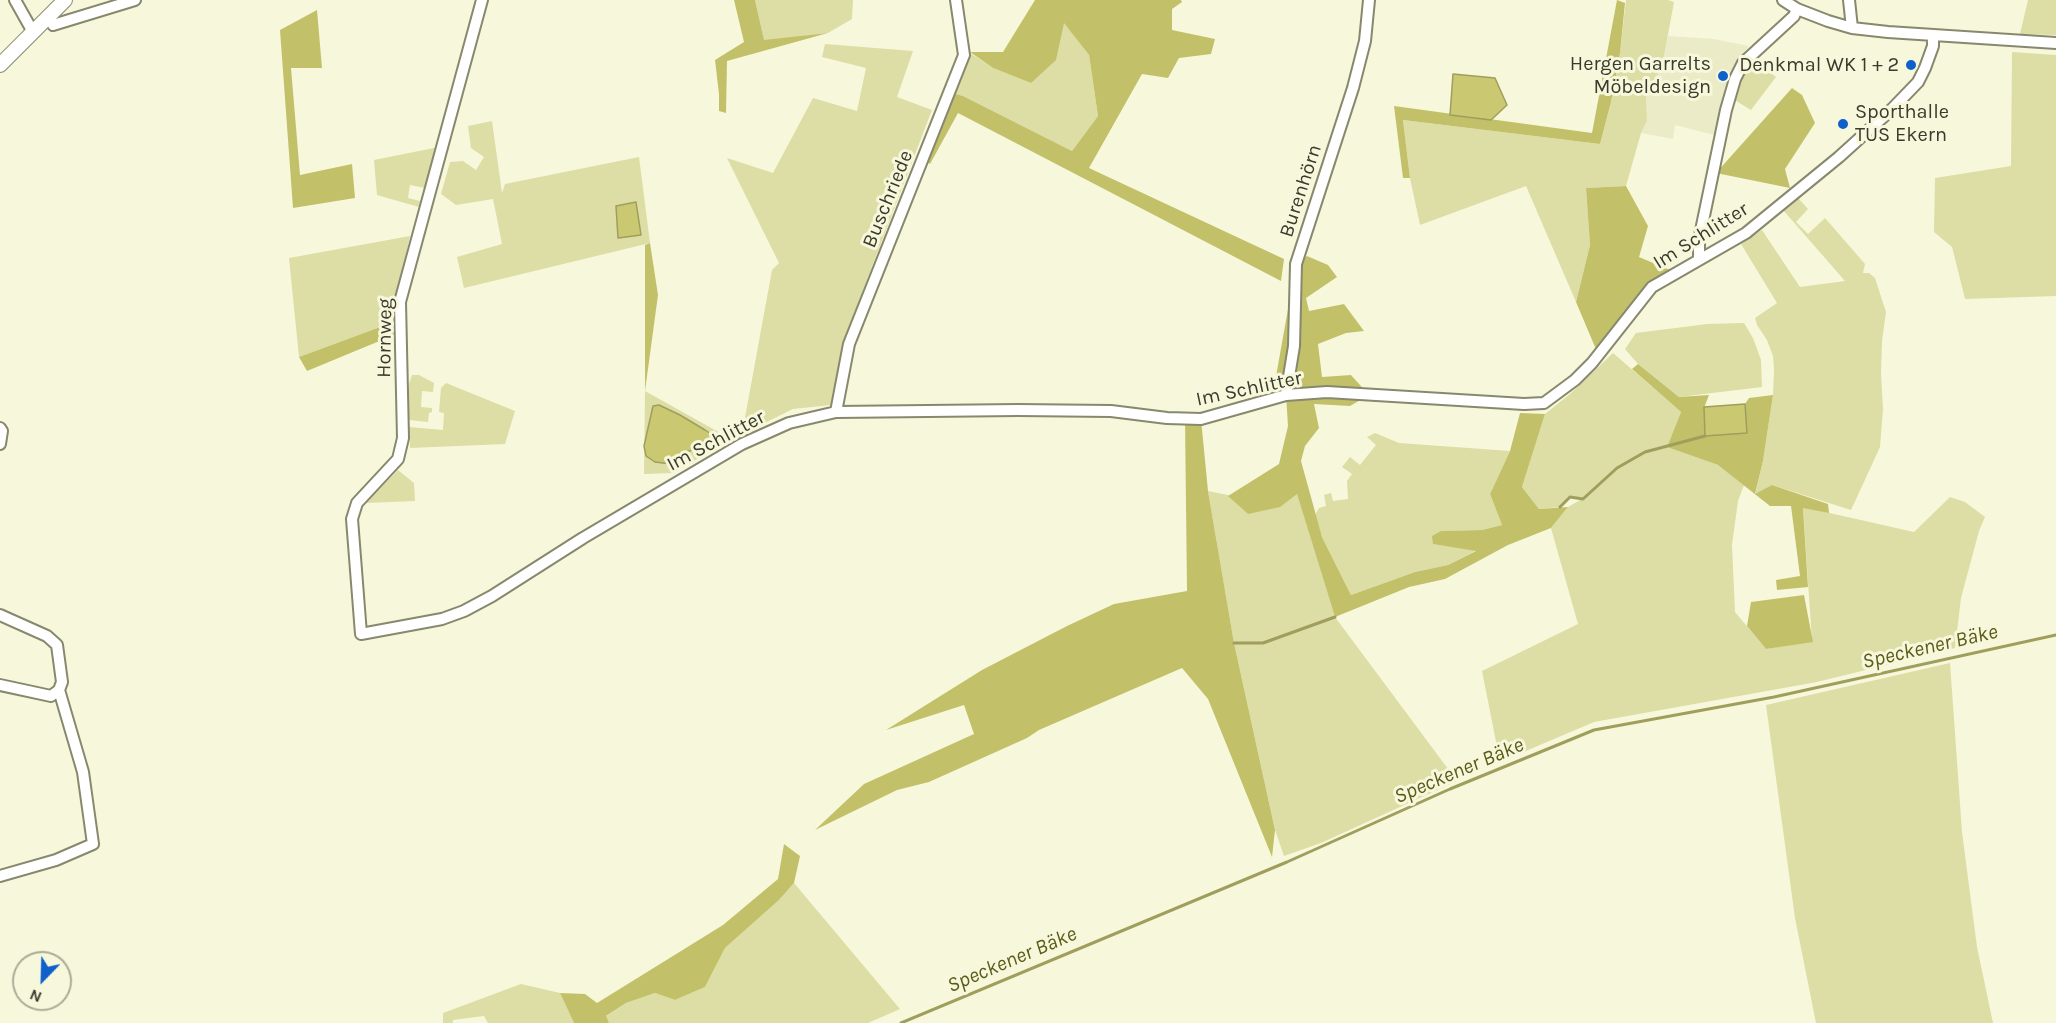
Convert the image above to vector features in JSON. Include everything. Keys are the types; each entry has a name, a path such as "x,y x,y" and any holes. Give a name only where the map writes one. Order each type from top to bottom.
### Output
{"main road":[{"path":"0,65 65,0"}],"street":[{"path":"15,0 33,32"},
{"path":"53,25 135,0"},
{"name":"Hornweg","path":"361,634 352,519 357,503 398,459 403,438 400,302 482,0"},
{"name":"Buschriede","path":"836,412 849,344 964,56 956,0"},
{"name":"Burenhörn","path":"1286,395 1294,346 1296,264 1353,88 1365,41 1369,0"},
{"path":"1783,0 1797,9 1852,28 2056,43"},
{"path":"1849,0 1852,28"},
{"path":"1699,260 1699,240 1725,110 1736,79 1743,63 1794,16 1797,9"},
{"name":"Im Schlitter","path":"361,634 442,619 464,611 742,444 789,423 836,412 1099,411 1201,419 1286,395 1327,392 1524,404 1544,403 1575,380 1592,363 1652,287 1746,233 1801,190 1892,110 1918,82 1933,46 1933,35"},
{"path":"0,428 2,431 0,444"},
{"path":"0,615 47,636 57,645 62,682 59,690 51,696 0,685"},
{"path":"0,876 56,860 93,844 83,772 59,690"}],"shaded area":[{"path":"734,0 755,0 764,40 828,33 727,61 726,113 719,111 715,60 744,42"},
{"path":"755,0 853,0 852,19 828,33 764,41"},
{"path":"1035,0 1181,0 1182,2 1172,9 1172,30 1215,39 1211,54 1179,58 1168,78 1142,74 1089,168 1284,259 1281,281 958,113 930,164 923,159 949,92 963,96 1072,151 1098,116 1089,55 1064,23 1056,60 1031,83 993,68 970,52 1003,52"},
{"path":"1617,0 1625,3 1620,53 1600,144 1403,120 1410,178 1403,178 1394,106 1592,133"},
{"path":"1626,0 1674,2 1662,67 1646,93 1647,121 1641,133 1626,186 1586,188 1590,245 1576,302 1526,186 1420,225 1410,178 1403,120 1600,144 1620,53"},
{"path":"2028,0 2056,0 2056,35 2020,34"},
{"path":"317,10 322,68 291,68 300,175 352,164 355,198 293,208 280,30"},
{"path":"1064,22 1089,55 1098,116 1072,151 963,96 949,92 962,45 970,44 970,53 993,68 1031,83"},
{"path":"1668,36 1714,39 1749,46 1736,62 1714,135 1675,125 1673,139 1641,133 1647,121 1646,93 1662,67"},
{"path":"825,44 913,51 897,97 932,110 845,337 831,405 793,409 742,434 772,270 779,263 727,158 773,173 813,98 857,111 866,68 822,57"},
{"path":"2012,52 2056,55 2056,296 1965,299 1952,247 1934,232 1935,178 2011,166"},
{"path":"1753,59 1776,77 1751,110 1733,99 1748,62"},
{"path":"1453,74 1495,78 1507,105 1491,120 1450,115"},
{"path":"1792,88 1802,95 1815,123 1785,169 1790,188 1716,173"},
{"path":"492,121 502,193 505,184 639,157 650,243 464,288 457,257 502,244 493,199 456,205 441,194 450,162 463,161 476,170 484,157 471,148 468,126"},
{"path":"439,147 425,188 410,185 408,198 420,201 419,207 377,195 374,160"},
{"path":"1626,186 1648,226 1639,257 1670,270 1673,275 1652,287 1598,354 1576,302 1590,245 1586,188"},
{"path":"1798,198 1808,209 1796,222 1808,234 1825,218 1865,264 1863,273 1869,273 1875,278 1886,312 1882,341 1883,409 1880,447 1851,510 1772,485 1755,495 1763,461 1773,395 1774,370 1773,356 1755,318 1777,303 1741,244 1762,230 1800,287 1845,281 1783,210"},
{"path":"636,202 641,235 618,238 616,206"},
{"path":"410,236 391,323 299,357 289,258"},
{"path":"650,243 658,295 645,391 645,245"},
{"path":"1307,256 1328,265 1337,277 1306,298 1309,311 1344,304 1364,331 1346,333 1318,344 1322,377 1351,375 1369,395 1350,406 1314,404 1319,428 1305,446 1301,461 1322,537 1351,595 1415,572 1448,565 1476,551 1433,544 1432,536 1441,531 1482,530 1502,525 1490,494 1510,451 1520,413 1545,414 1522,487 1539,509 1568,507 1551,528 1508,545 1445,579 1409,587 1335,617 1297,494 1280,507 1248,514 1228,496 1279,464 1288,426 1286,395 1275,382 1296,264"},
{"path":"391,323 394,335 307,371 299,357"},
{"path":"1744,323 1753,338 1761,360 1762,387 1679,397 1638,364 1625,349 1636,333 1707,324"},
{"path":"1613,353 1681,412 1667,447 1718,465 1744,485 1738,501 1732,545 1735,612 1766,649 1812,641 1803,507 1914,532 1950,497 1965,502 1985,517 1961,598 1955,648 1817,682 1594,722 1500,762 1482,671 1578,624 1551,528 1568,507 1582,499 1570,497 1560,507 1539,509 1522,487 1545,414 1570,394"},
{"path":"1638,364 1679,397 1709,395 1704,408 1705,436 1747,433 1745,404 1749,398 1773,395 1763,461 1755,494 1772,485 1828,504 1829,513 1803,508 1808,587 1777,590 1776,580 1800,576 1791,506 1770,506 1718,465 1667,447 1681,412 1632,369"},
{"path":"412,375 419,375 434,383 433,392 422,391 421,407 432,408 428,422 409,420 409,384"},
{"path":"446,383 515,411 505,444 410,448 409,427 443,430 444,413 439,412 441,388"},
{"path":"645,391 731,439 673,473 644,474"},
{"path":"1745,404 1747,433 1705,436 1704,407"},
{"path":"659,405 705,430 711,434 711,438 702,442 694,450 680,453 671,464 655,462 646,456 644,446 653,406"},
{"path":"1185,419 1201,419 1208,491 1234,643 1275,830 1272,857 1208,699 1182,668 1039,730 1027,738 929,782 897,790 815,830 864,784 974,734 964,705 886,730 982,670 1114,604 1187,591"},
{"path":"1375,433 1399,443 1510,451 1490,494 1502,525 1482,530 1441,531 1434,544 1477,550 1448,565 1415,572 1351,595 1322,537 1315,515 1319,508 1326,506 1324,495 1331,493 1333,501 1348,499 1347,481 1352,474 1342,467 1350,457 1360,465 1376,445 1367,437"},
{"path":"398,470 414,483 415,501 366,503"},
{"path":"1208,491 1228,495 1248,514 1297,493 1335,617 1457,781 1321,843 1284,856 1275,830 1234,643"},
{"path":"1804,595 1813,642 1766,649 1747,626 1751,602"},
{"path":"1950,663 1962,832 1977,947 1993,1023 1816,1023 1795,918 1766,705"},
{"path":"784,844 800,856 794,883 779,900 725,948 705,987 675,1000 655,993 626,1003 606,1016 609,1023 574,1023 560,993 585,994 597,1003 723,925 778,879"},
{"path":"794,883 900,1009 868,1023 609,1023 605,1017 626,1003 655,993 675,1000 705,987 725,948 779,900"},
{"path":"521,984 560,993 574,1023 488,1023 484,1016 443,1023 443,1013"}],"waterway":[{"path":"1560,507 1570,497 1583,499 1617,468 1645,452 1705,436"},
{"path":"1234,643 1263,643 1335,617"},
{"name":"Speckener Bäke","path":"901,1023 1287,862 1450,789 1594,730 1774,697 2056,635"}],"place":[{"name":"Denkmal WK 1 + 2","path":"1911,65"},
{"name":"Hergen Garrelts Möbeldesign","path":"1723,76"},
{"name":"Sporthalle TUS Ekern","path":"1843,124"}]}
